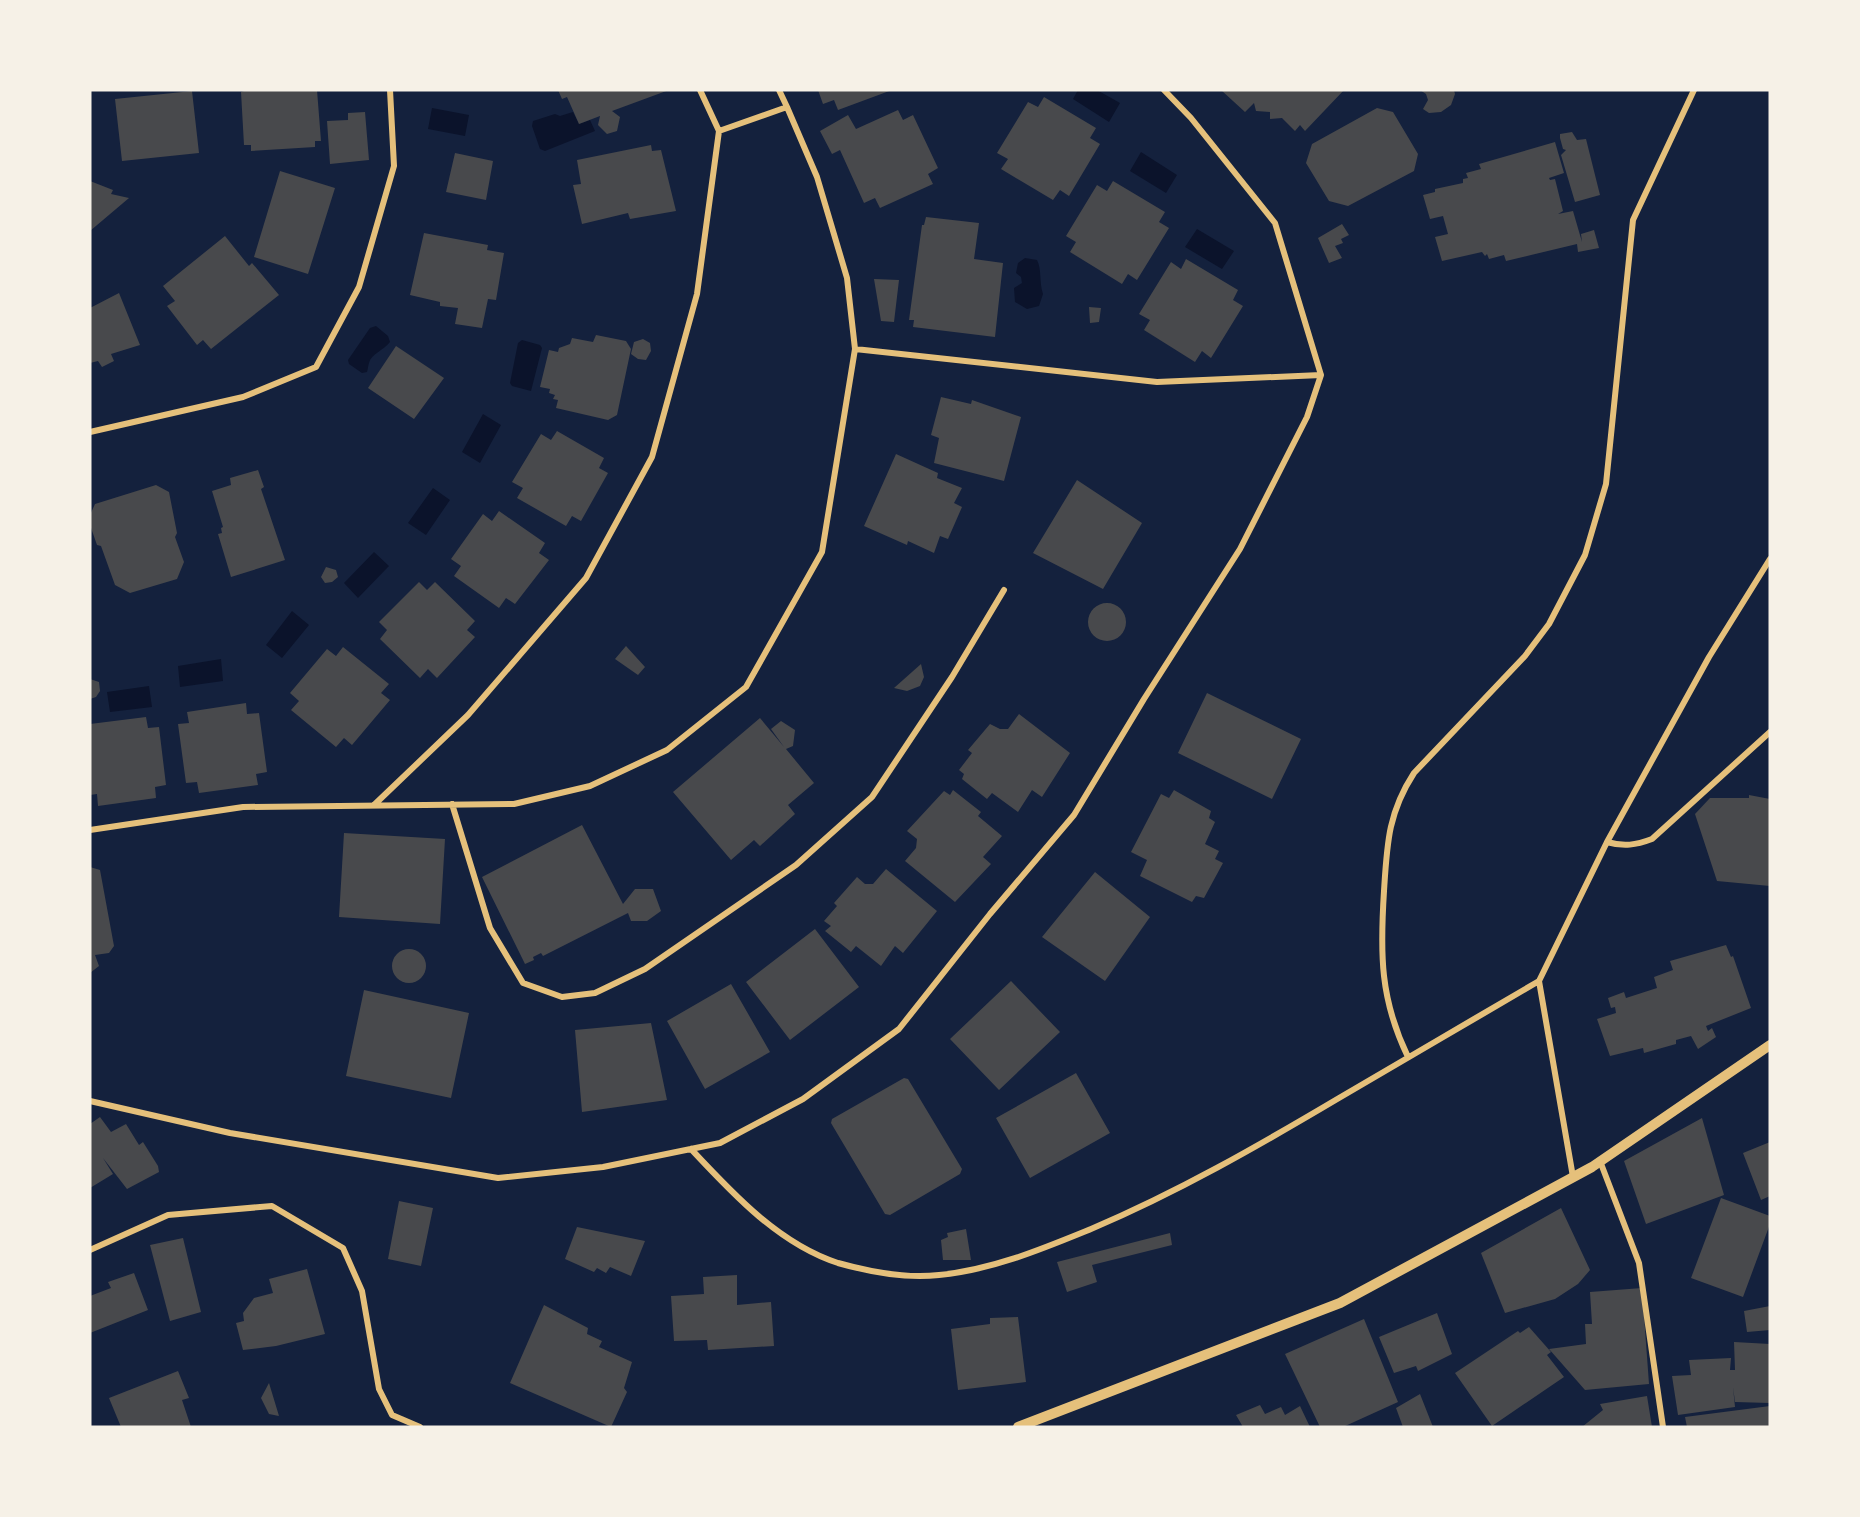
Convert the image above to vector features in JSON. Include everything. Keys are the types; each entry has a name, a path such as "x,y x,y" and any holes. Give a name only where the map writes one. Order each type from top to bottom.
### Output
{"street":[{"path":"90,432 243,397 316,367 358,287 394,166 390,90"},
{"path":"374,805 468,715 586,578 652,457 697,294 719,131 700,90"},
{"path":"90,830 243,807 514,804 590,786 667,750 746,687 822,552 855,349 847,278 817,177 779,90"},
{"path":"90,1101 230,1133 498,1178 603,1167 720,1143 803,1099 899,1029 990,914 1074,814 1240,549 1307,417 1321,375 1275,223 1191,118 1164,90"},
{"path":"1408,1057 1390,1015 1383,985 1380,954 1387,840 1391,817 1400,794 1414,773 1525,656 1549,624 1585,555 1606,484 1633,220 1694,90"},
{"path":"719,131 787,107"},
{"path":"855,349 1157,382 1321,375"},
{"path":"691,1149 739,1200 806,1250 870,1271 904,1276 938,1275 997,1264 1061,1241 1155,1200 1257,1147 1539,981 1607,842 1709,657 1770,559"},
{"path":"452,804 489,928 522,982 562,997 595,993 645,969 796,865 872,797 952,676 1004,590"},
{"path":"1607,842 1620,846 1636,845 1652,838 1770,732"},
{"path":"1539,981 1573,1177"},
{"path":"1018,1427 1340,1303 1600,1161 1770,1045"},
{"path":"1600,1161 1639,1263 1663,1427"},
{"path":"90,1250 168,1215 272,1206 343,1248 362,1292 379,1389 392,1415 420,1427"}],"water":[{"path":"1078,90 1097,90 1120,103 1109,122 1073,99"},
{"path":"432,108 469,115 465,136 428,129"},
{"path":"573,112 579,124 590,120 595,131 545,151 540,149 532,126 533,121 555,114 560,116"},
{"path":"1141,152 1177,175 1166,193 1130,171"},
{"path":"1197,229 1234,251 1222,269 1185,247"},
{"path":"1025,258 1037,260 1043,294 1039,306 1027,309 1015,302 1014,288 1022,283 1021,277 1016,273 1018,263"},
{"path":"376,326 388,336 390,342 372,357 367,372 362,373 349,364 348,360 370,328"},
{"path":"522,340 540,345 542,348 531,391 512,386 510,383 518,343"},
{"path":"483,414 501,425 480,463 462,452"},
{"path":"433,488 450,500 426,535 408,523"},
{"path":"374,552 389,566 358,598 344,583"},
{"path":"292,611 309,625 282,658 266,645"},
{"path":"221,659 223,681 180,687 178,666"},
{"path":"149,686 152,707 110,712 107,692"}],"building":[{"path":"247,90 317,90 321,141 315,141 315,147 251,151 251,145 244,145 241,92"},
{"path":"558,90 669,90 612,111 620,117 617,131 607,134 598,125 600,116 579,124 567,97 562,99"},
{"path":"818,90 892,90 838,110 834,100 823,104"},
{"path":"1221,90 1344,90 1305,131 1300,125 1295,131 1282,118 1270,119 1270,112 1256,111 1254,103 1245,112"},
{"path":"1420,90 1454,90 1455,94 1451,105 1441,112 1429,113 1423,109 1428,100 1426,94"},
{"path":"192,91 199,153 122,161 115,99"},
{"path":"1044,97 1096,128 1090,138 1100,144 1069,196 1060,190 1053,200 1001,169 1008,159 997,153 1028,102 1038,107"},
{"path":"1377,108 1393,112 1418,154 1414,171 1348,206 1329,201 1306,163 1312,144"},
{"path":"898,110 903,120 913,115 938,168 928,174 933,184 880,208 875,198 864,203 840,150 832,154 820,131 848,115 856,129"},
{"path":"365,112 369,160 330,164 327,121 348,120 348,113"},
{"path":"1572,132 1577,140 1586,139 1600,195 1575,202 1561,155 1566,150 1563,149 1560,138 1560,134"},
{"path":"1555,142 1564,173 1549,178 1550,180 1555,179 1563,211 1558,214 1573,211 1582,242 1581,234 1594,230 1599,248 1578,252 1577,244 1506,261 1504,255 1489,259 1487,254 1485,256 1482,252 1442,261 1435,237 1448,234 1443,216 1430,219 1423,195 1435,192 1435,189 1463,183 1463,179 1468,178 1466,173 1481,169 1479,164"},
{"path":"651,145 652,151 661,150 676,211 630,219 628,213 582,224 573,185 581,184 577,160"},
{"path":"455,153 493,161 486,200 446,192"},
{"path":"280,171 335,188 308,274 254,257"},
{"path":"90,181 113,190 111,194 129,198 90,231"},
{"path":"1113,181 1165,212 1159,222 1169,228 1137,280 1128,274 1122,284 1070,252 1076,242 1066,236 1097,185 1107,191"},
{"path":"926,217 979,223 974,259 1003,263 995,337 913,327 914,320 909,320 922,225"},
{"path":"1342,224 1349,235 1341,239 1343,243 1335,246 1342,258 1329,263 1318,238"},
{"path":"424,233 488,245 487,250 504,253 496,300 488,299 482,328 455,324 458,308 440,306 440,302 410,295"},
{"path":"225,236 249,266 252,263 279,295 211,349 203,340 197,345 167,306 175,301 163,286"},
{"path":"1186,259 1238,290 1233,300 1243,306 1211,358 1202,351 1195,362 1144,330 1150,320 1139,314 1171,262 1181,269"},
{"path":"874,279 899,280 894,322 881,321"},
{"path":"119,293 140,345 111,354 114,361 102,367 98,361 90,363 90,308"},
{"path":"1089,307 1101,308 1099,322 1090,323"},
{"path":"596,335 626,341 631,349 617,415 608,420 556,408 558,400 553,399 555,395 549,393 550,389 540,387 549,350 558,352 559,348 570,344 572,338 593,342"},
{"path":"643,339 650,343 651,351 646,360 638,359 631,354 634,342"},
{"path":"396,346 444,378 414,419 368,388"},
{"path":"941,397 971,404 972,400 1021,417 1004,481 934,463 939,438 931,435"},
{"path":"557,431 604,458 599,468 608,473 581,521 572,516 566,526 517,498 523,488 512,482 541,434 551,440"},
{"path":"896,454 938,473 937,478 962,488 954,503 962,507 948,539 940,536 934,553 908,541 907,545 864,526"},
{"path":"258,470 264,487 261,489 285,560 231,577 218,534 222,533 221,528 223,527 212,491 231,485 230,478"},
{"path":"1077,480 1142,523 1103,589 1033,553"},
{"path":"156,485 169,492 177,533 175,537 184,562 177,579 130,593 115,585 101,546 97,545 90,525 90,515 95,504"},
{"path":"499,511 545,543 539,553 549,560 515,604 506,598 499,608 454,576 461,566 451,559 483,514 492,521"},
{"path":"326,567 336,570 338,577 332,582 325,583 321,577"},
{"path":"419,582 427,590 435,582 475,621 467,630 475,637 437,678 428,669 420,678 380,639 387,630 379,622"},
{"path":"1107,603 1121,608 1126,622 1121,636 1107,641 1093,636 1088,622 1093,608"},
{"path":"626,646 645,667 638,675 615,659"},
{"path":"343,647 389,684 381,693 390,700 352,745 344,738 336,747 291,710 299,701 290,693 327,649 336,656"},
{"path":"921,664 924,677 920,686 907,691 894,688"},
{"path":"90,679 99,682 100,691 96,697 90,699"},
{"path":"1207,693 1301,739 1272,799 1178,753"},
{"path":"246,703 247,714 259,713 267,772 256,774 258,785 199,793 197,782 186,783 178,724 189,723 187,712"},
{"path":"1019,714 1070,753 1042,797 1032,790 1018,812 992,793 987,799 962,779 964,774 959,770 972,753 968,750 990,724 1000,729 1008,729"},
{"path":"146,717 148,728 159,727 166,785 155,787 156,798 98,806 97,794 90,795 90,724"},
{"path":"760,718 784,747 771,729 781,721 795,730 793,746 786,749 814,783 788,805 795,814 760,846 754,840 731,860 673,792"},
{"path":"953,790 981,812 978,816 1002,836 983,857 991,864 955,902 905,861 916,848 917,839 907,831 944,791 950,795"},
{"path":"1174,790 1211,811 1209,818 1215,822 1205,844 1219,851 1215,859 1223,863 1204,898 1196,896 1192,902 1140,876 1147,860 1131,852 1161,794 1169,798"},
{"path":"1749,795 1770,799 1770,886 1717,881 1695,814 1710,798 1749,798"},
{"path":"582,825 623,904 635,889 653,889 661,911 647,921 631,921 628,913 543,956 541,953 533,957 534,960 525,964 482,877"},
{"path":"344,833 445,839 440,924 339,917"},
{"path":"90,867 100,870 114,946 109,953 95,955 99,966 90,973"},
{"path":"886,869 937,911 903,953 895,946 881,966 856,946 851,952 825,931 831,926 824,921 837,906 834,903 857,877 865,884 873,884"},
{"path":"1095,872 1150,917 1105,981 1042,937"},
{"path":"815,929 859,987 790,1040 746,982"},
{"path":"1726,945 1731,957 1733,956 1751,1008 1706,1026 1708,1031 1712,1028 1716,1037 1698,1049 1691,1036 1676,1040 1676,1044 1644,1053 1643,1048 1610,1056 1597,1019 1616,1013 1615,1007 1611,1008 1608,998 1624,992 1626,998 1657,988 1654,977 1673,970 1670,961"},
{"path":"409,949 421,954 426,966 421,978 409,983 397,978 392,966 397,954"},
{"path":"1011,981 1060,1032 999,1090 950,1039"},
{"path":"731,984 770,1052 705,1089 667,1021"},
{"path":"364,990 469,1013 451,1098 346,1076"},
{"path":"651,1023 667,1100 582,1112 575,1030"},
{"path":"1076,1073 1110,1133 1030,1178 996,1118"},
{"path":"904,1078 908,1079 962,1169 960,1174 890,1215 885,1214 831,1123 832,1119"},
{"path":"100,1117 111,1132 126,1124 139,1145 143,1142 158,1166 159,1172 127,1189 103,1158 113,1174 90,1188 90,1124"},
{"path":"1702,1118 1724,1195 1646,1224 1624,1161"},
{"path":"1770,1142 1770,1196 1761,1200 1743,1153"},
{"path":"1721,1198 1770,1216 1770,1224 1743,1297 1691,1278"},
{"path":"399,1201 433,1208 421,1266 388,1259"},
{"path":"1561,1208 1590,1270 1578,1284 1555,1299 1505,1313 1481,1253"},
{"path":"577,1227 645,1241 631,1276 610,1267 606,1273 597,1268 594,1272 565,1259"},
{"path":"966,1229 971,1260 943,1260 941,1240 948,1237 947,1233"},
{"path":"1170,1233 1172,1245 1092,1265 1097,1282 1067,1292 1057,1262"},
{"path":"183,1238 201,1312 170,1321 150,1245"},
{"path":"307,1269 325,1334 276,1346 243,1350 236,1323 244,1321 243,1313 254,1298 273,1293 269,1279"},
{"path":"134,1273 148,1310 90,1333 90,1296 111,1288 108,1282"},
{"path":"737,1275 737,1305 771,1302 774,1346 708,1350 707,1340 674,1341 671,1296 704,1294 703,1277"},
{"path":"1642,1288 1649,1384 1585,1390 1549,1349 1586,1344 1585,1324 1592,1324 1590,1292"},
{"path":"544,1305 588,1328 587,1334 602,1341 599,1347 632,1362 624,1388 627,1392 611,1427 510,1383"},
{"path":"1770,1306 1770,1330 1747,1332 1744,1311"},
{"path":"1437,1313 1452,1354 1418,1371 1416,1366 1394,1373 1379,1337"},
{"path":"1018,1317 1026,1382 958,1390 951,1329 990,1324 990,1318"},
{"path":"1364,1319 1398,1402 1343,1427 1320,1427 1285,1354"},
{"path":"1529,1327 1551,1352 1547,1355 1564,1377 1492,1426 1455,1373 1518,1331 1520,1333"},
{"path":"1734,1342 1770,1344 1770,1403 1735,1402 1733,1387 1735,1407 1678,1415 1672,1376 1691,1375 1689,1360 1731,1358 1730,1370 1735,1370"},
{"path":"178,1371 189,1398 182,1400 191,1427 121,1427 109,1398"},
{"path":"269,1383 279,1416 269,1414 261,1398"},
{"path":"1420,1394 1433,1427 1403,1427 1396,1408"},
{"path":"1647,1396 1652,1427 1582,1427 1603,1410 1600,1404"},
{"path":"1260,1405 1265,1414 1281,1407 1285,1415 1300,1406 1310,1427 1243,1427 1236,1415"},
{"path":"1770,1406 1770,1427 1687,1427 1685,1417"}]}
